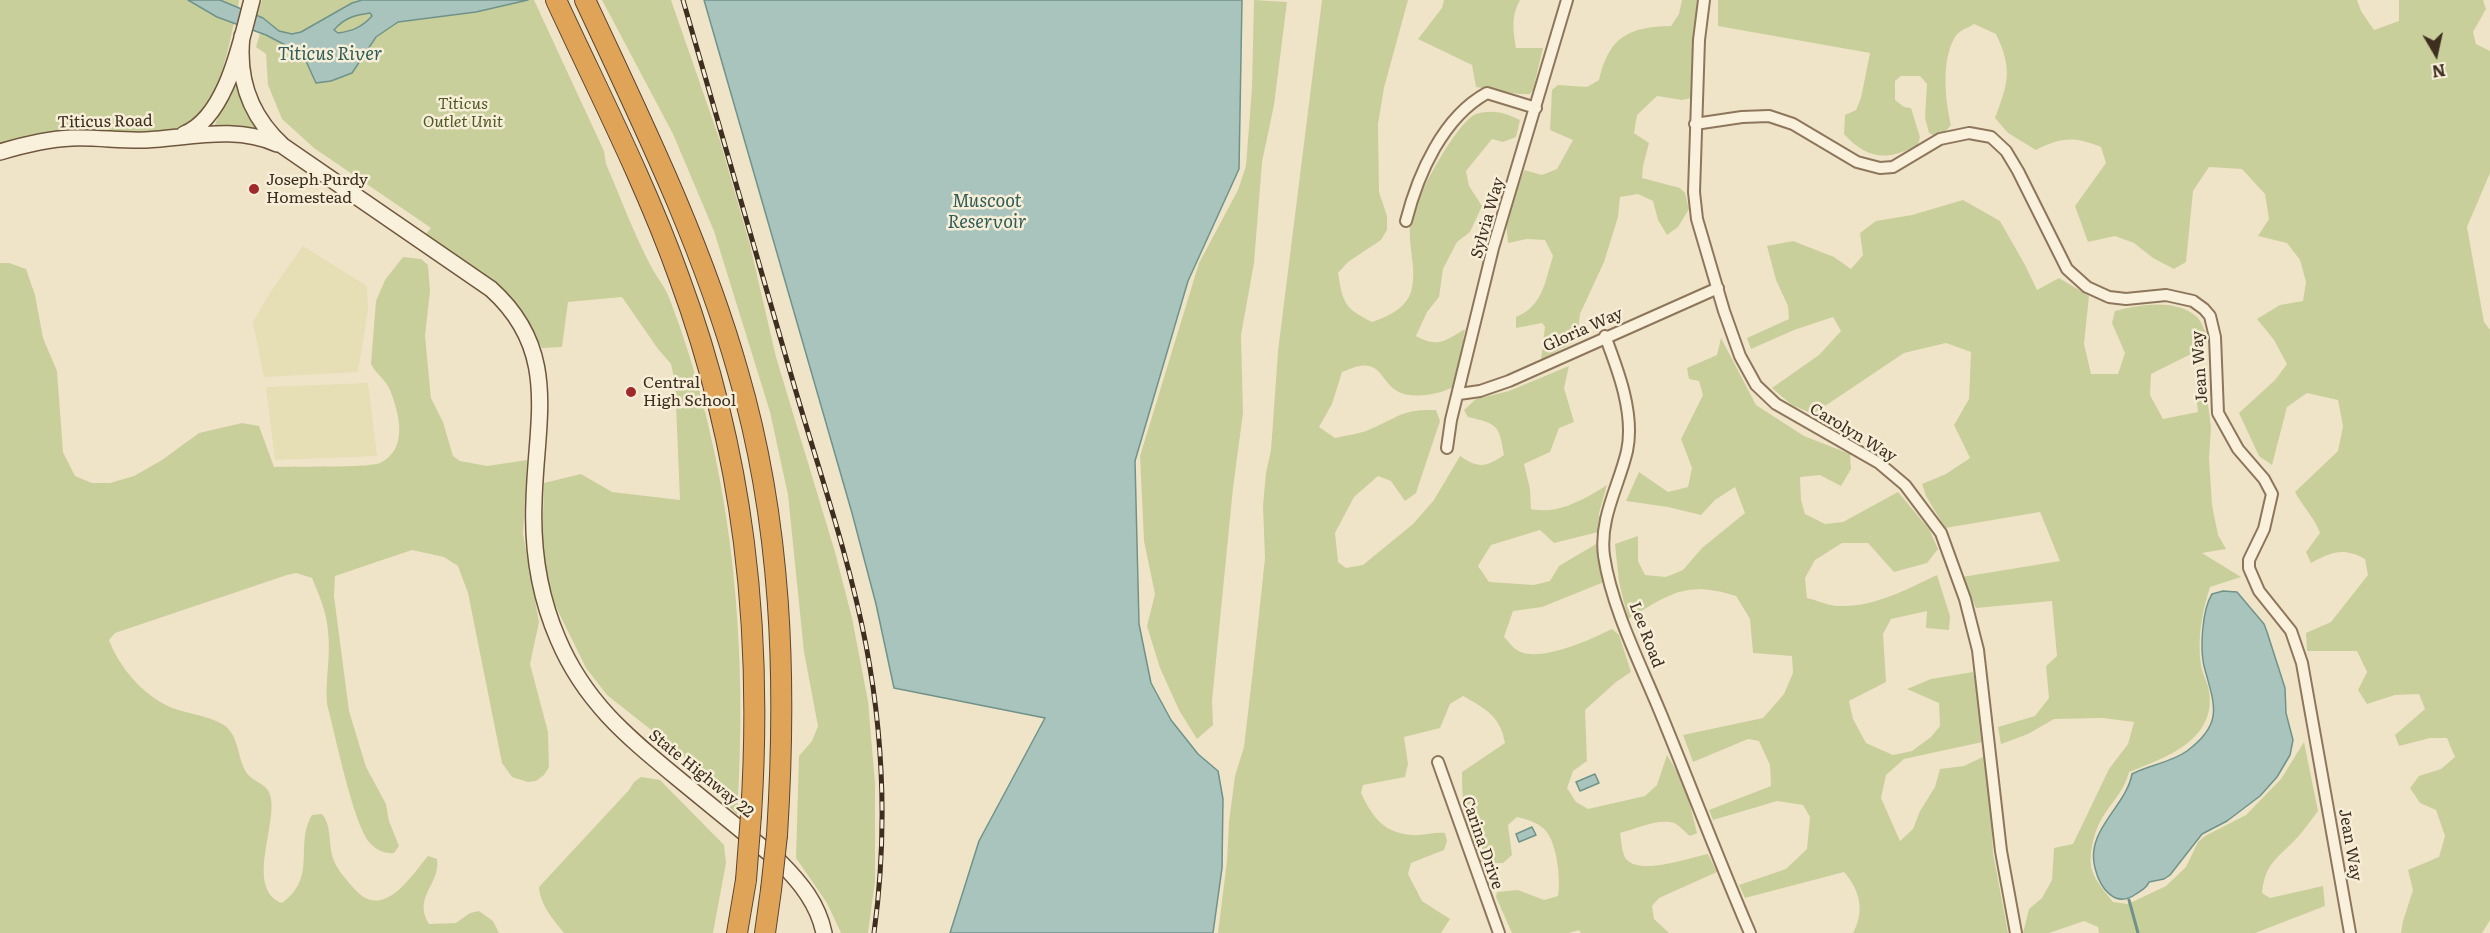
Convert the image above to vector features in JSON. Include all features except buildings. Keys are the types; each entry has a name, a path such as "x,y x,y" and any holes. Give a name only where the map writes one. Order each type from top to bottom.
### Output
{"highway":[{"path":"585,0 662,163 688,225 722,320 752,427 772,537 778,592 782,705 777,835 765,933"},
{"path":"557,2 637,175 679,276 713,380 726,433 742,519 752,595 756,705 746,880 737,933"}],"main road":[{"path":"251,2 242,36 240,69 248,98 260,123 283,146"},
{"name":"Titicus Road","path":"176,137 191,132 212,111 226,85 242,36"},
{"name":"Titicus Road","path":"0,152 34,143 72,138 144,140 235,134 270,140 283,146"},
{"name":"State Highway 22","path":"283,146 490,289 509,306 522,323 539,370 540,409 534,502 536,559 544,601 557,638 583,686 608,718 793,875 813,902 824,933"}],"street":[{"name":"Sylvia Way","path":"1447,448 1451,420 1493,248 1567,0"},
{"name":"Carolyn Way","path":"1704,0 1699,40 1694,192 1697,219 1724,311 1740,356 1756,385 1776,404 1879,463 1905,485 1941,533 1965,599 1978,650 2001,851 2016,933"},
{"path":"1406,221 1420,174 1455,118 1470,102 1487,93 1536,108"},
{"name":"Jean Way","path":"1695,124 1742,117 1769,116 1793,124 1857,162 1880,168 1896,165 1940,139 1969,133 1990,137 2006,151 2018,171 2067,269 2087,287 2109,297 2126,299 2166,295 2193,301 2210,316 2215,337 2218,413 2238,450 2264,479 2272,494 2264,529 2249,560 2249,568 2259,591 2291,631 2301,663 2350,933"},
{"name":"Gloria Way","path":"1459,394 1480,391 1509,381 1605,336 1718,288"},
{"name":"Lee Road","path":"1605,336 1626,402 1628,435 1627,450 1605,522 1604,557 1611,585 1631,640 1750,933"},
{"name":"Carina Drive","path":"1438,762 1499,933"}],"shaded area":[{"path":"303,246 367,286 368,310 358,372 264,377 253,322 271,291"},
{"path":"368,383 377,456 275,460 266,387"}],"green space":[{"path":"0,0 239,0 238,8 233,6 229,21 234,23 225,62 215,90 209,103 194,121 163,132 0,146"},
{"name":"Titicus Outlet Unit","path":"262,0 534,0 604,151 606,164 639,243 668,296 699,389 714,449 725,509 738,631 740,753 737,815 679,752 607,695 586,668 555,605 542,549 544,483 581,474 612,492 680,500 675,383 671,364 622,297 568,302 562,347 542,348 519,308 500,288 425,235 431,228 314,148 282,119 268,85 266,54 256,47 264,20 256,16"},
{"path":"602,0 671,0 720,141 750,245 776,357 835,552 852,618 868,701 875,783 875,881 868,933 841,933 827,903 796,858 799,756 812,741 818,726 804,652 788,495 770,412 714,231 673,134"},
{"path":"1254,0 1287,2 1274,105 1262,162 1254,263 1241,335 1243,413 1233,488 1212,701 1213,725 1197,739 1179,710 1160,668 1147,626 1155,594 1144,541 1140,456 1199,263 1238,190 1246,166 1252,87"},
{"path":"1322,0 1408,0 1384,88 1378,124 1379,192 1387,216 1387,230 1381,240 1348,262 1338,273 1346,304 1356,313 1372,322 1395,312 1408,298 1413,283 1410,228 1414,209 1449,145 1468,119 1476,114 1499,112 1520,120 1516,137 1503,142 1492,139 1466,171 1469,186 1482,206 1470,232 1457,242 1443,269 1439,297 1427,312 1416,336 1430,342 1441,342 1465,329 1456,385 1436,393 1403,394 1394,389 1374,368 1354,367 1342,372 1332,404 1319,427 1335,438 1364,432 1402,414 1416,411 1436,410 1440,421 1416,493 1405,501 1391,481 1378,476 1354,497 1335,533 1338,562 1346,568 1363,565 1413,524 1434,500 1460,456 1472,463 1482,465 1504,455 1495,427 1468,417 1464,410 1476,399 1509,391 1569,366 1564,388 1574,422 1559,428 1550,452 1524,464 1530,489 1531,509 1561,508 1607,485 1599,513 1598,532 1554,543 1540,530 1491,545 1478,566 1489,582 1534,585 1550,581 1559,566 1596,544 1604,582 1542,607 1513,611 1504,637 1517,650 1526,654 1538,654 1565,648 1612,629 1619,635 1631,672 1616,682 1585,710 1587,761 1573,771 1567,788 1576,802 1588,809 1645,796 1657,785 1667,755 1685,785 1697,833 1690,836 1676,824 1661,822 1620,833 1624,855 1635,865 1655,866 1708,854 1717,872 1659,898 1652,906 1654,919 1669,933 1581,933 1579,930 1569,933 1512,933 1496,897 1497,892 1518,890 1544,900 1558,896 1559,880 1555,850 1548,833 1543,828 1517,817 1508,825 1512,855 1503,863 1479,863 1465,819 1462,772 1505,743 1500,726 1491,714 1463,696 1450,704 1440,728 1404,737 1408,764 1405,777 1363,785 1361,793 1374,816 1393,831 1412,835 1445,833 1447,841 1444,850 1411,863 1408,874 1422,901 1450,919 1441,933 1218,933 1235,776 1244,747 1254,661 1265,558 1263,506 1271,450 1278,351"},
{"path":"1444,0 1520,0 1515,12 1514,23 1516,48 1543,48 1530,94 1476,87 1472,65 1418,39 1442,8"},
{"path":"1682,0 1697,0 1691,98 1682,100 1657,96 1637,115 1634,133 1649,143 1642,178 1680,188 1685,193 1689,209 1678,227 1667,235 1658,220 1653,201 1638,194 1620,197 1618,217 1604,262 1580,314 1577,340 1541,360 1545,327 1542,323 1516,328 1516,317 1532,306 1542,292 1553,256 1545,240 1527,239 1508,243 1506,223 1524,170 1542,175 1557,169 1573,140 1550,130 1552,90 1558,85 1587,87 1599,80 1603,65 1615,44 1632,32 1671,26 1679,14"},
{"path":"1718,0 2357,0 2361,11 2374,30 2399,21 2399,0 2483,0 2486,9 2473,32 2476,44 2490,51 2490,173 2467,227 2484,322 2490,330 2490,920 2482,933 2401,933 2413,890 2408,870 2439,857 2445,836 2436,810 2420,803 2410,788 2419,776 2441,769 2455,757 2447,738 2430,738 2399,746 2395,735 2425,709 2419,694 2395,695 2367,704 2358,690 2367,672 2357,651 2307,651 2306,633 2331,622 2368,575 2365,559 2350,553 2338,552 2311,563 2306,552 2320,533 2295,492 2338,451 2343,426 2338,400 2307,393 2287,407 2272,465 2259,456 2239,413 2275,380 2287,364 2274,340 2257,319 2280,305 2303,301 2306,282 2300,260 2287,243 2258,236 2269,219 2265,194 2242,169 2209,167 2193,191 2186,262 2174,269 2153,258 2134,243 2115,236 2088,242 2075,206 2106,163 2101,147 2083,141 2060,140 2036,150 2008,133 1995,118 2007,76 2005,57 1996,34 1974,24 1956,35 1946,69 1947,104 1951,125 1946,131 1935,136 1929,133 1925,118 1927,84 1920,76 1901,76 1895,81 1895,100 1904,107 1911,108 1920,137 1918,145 1907,150 1897,154 1878,155 1861,149 1844,134 1845,115 1856,110 1861,98 1870,53 1718,26"},
{"path":"238,85 255,130 214,127 218,117 219,99 230,98 235,86"},
{"path":"1963,200 2000,221 2037,290 2059,278 2089,296 2084,344 2091,374 2118,374 2125,353 2112,323 2115,311 2146,305 2178,307 2197,317 2208,338 2203,348 2151,374 2150,395 2163,419 2198,412 2196,395 2206,390 2211,427 2209,458 2212,505 2218,535 2226,549 2202,553 2241,577 2210,587 2205,606 2201,626 2200,655 2209,691 2209,708 2205,722 2186,745 2129,772 2124,786 2096,831 2092,845 2091,865 2096,879 2113,902 2128,904 2166,886 2186,867 2198,842 2246,815 2281,779 2304,742 2318,811 2268,869 2262,893 2270,898 2323,886 2325,906 2255,933 2099,933 2098,927 2084,921 2049,933 2023,933 2029,909 2042,898 2052,880 2054,848 2073,844 2109,769 2128,744 2134,722 2103,718 2054,719 2028,734 2001,744 1998,727 2035,716 2049,698 2046,666 2057,656 2052,601 1976,608 1962,577 2060,561 2040,512 1945,528 1926,496 1922,484 1946,474 1970,458 1954,425 1969,399 1971,352 1946,343 1904,353 1813,414 1792,405 1772,388 1819,355 1841,331 1833,317 1794,330 1751,349 1747,338 1789,319 1788,306 1776,280 1767,246 1793,241 1834,257 1851,269 1863,255 1860,233 1876,221 1912,215"},
{"path":"403,257 421,259 428,265 430,291 425,336 431,398 443,422 453,456 460,461 487,466 527,460 523,534 539,622 530,664 548,732 549,767 544,775 536,781 528,782 512,777 502,763 468,593 458,566 444,557 412,550 335,576 334,596 349,711 366,767 386,804 389,821 399,846 394,853 381,851 370,843 357,817 351,798 327,704 329,641 322,604 312,578 296,573 287,575 115,633 109,640 126,670 150,695 170,707 216,721 232,733 246,772 267,789 271,800 264,866 265,882 270,895 282,903 293,893 303,872 307,826 312,815 322,814 329,829 336,865 362,896 373,900 383,899 393,894 403,886 428,856 437,859 435,876 425,898 424,906 429,924 456,923 470,913 479,911 493,921 499,933 0,933 0,263 9,263 26,269 35,295 43,338 57,371 63,452 75,476 92,483 110,483 134,476 162,460 199,433 242,423 259,426 274,467 373,465 389,457 398,440 396,409 388,386 371,364 376,301 385,280"},
{"path":"1721,338 1756,405 1804,436 1850,454 1851,469 1841,486 1820,475 1800,477 1801,500 1805,514 1825,524 1843,522 1898,492 1929,529 1938,549 1927,563 1894,572 1868,543 1842,543 1815,560 1805,578 1807,598 1835,606 1865,604 1890,596 1937,575 1950,616 1949,630 1926,628 1927,611 1891,619 1883,634 1886,682 1849,701 1853,719 1866,743 1893,755 1912,751 1931,737 1940,726 1939,703 1907,689 1931,679 1973,672 1987,741 1904,759 1886,775 1881,798 1900,841 1913,829 1920,811 1935,787 1940,769 1964,766 1989,754 1993,853 2008,933 1853,933 1859,917 1859,901 1854,886 1844,872 1745,898 1739,885 1786,869 1807,849 1810,817 1803,805 1777,801 1713,820 1709,810 1771,786 1770,765 1759,741 1748,739 1693,762 1683,735 1763,718 1784,694 1793,673 1792,656 1753,653 1750,619 1736,596 1719,591 1704,589 1679,592 1628,619 1619,582 1615,544 1638,536 1638,561 1645,575 1666,577 1683,570 1702,548 1745,513 1735,487 1715,500 1701,515 1668,507 1626,501 1639,472 1668,492 1688,487 1692,468 1681,439 1703,395 1699,381 1689,379 1687,368 1717,355"},
{"path":"641,777 660,780 724,845 726,863 713,933 564,933 544,906 539,887"}],"water":[{"name":"Titicus River","path":"188,0 220,0 263,18 279,31 292,34 301,32 352,3 362,0 528,0 476,12 398,22 376,37 352,73 331,81 316,83 305,59 289,47 266,35 217,17","holes":["370,13 372,16 353,30 338,33 334,30 350,18"]},
{"name":"Muscoot Reservoir","path":"704,0 1242,0 1239,169 1188,281 1135,461 1139,624 1151,683 1171,720 1198,754 1218,771 1223,799 1222,868 1213,933 950,933 979,841 1045,718 894,688 876,604 852,513"},
{"path":"2223,591 2237,592 2264,624 2285,688 2286,713 2293,740 2290,755 2277,777 2260,796 2227,821 2202,834 2170,875 2164,879 2149,882 2144,889 2128,898 2115,898 2105,889 2097,875 2093,854 2096,842 2128,786 2132,774 2187,751 2199,741 2212,722 2213,702 2204,666 2202,640 2206,609 2212,594"},
{"path":"1595,774 1599,783 1580,791 1576,782"},
{"path":"1532,827 1536,835 1519,842 1516,834"}],"waterway":[{"path":"2129,900 2138,933"}],"railway":[{"path":"683,0 842,547 866,645 877,717 882,789 881,861 874,933"}],"place":[{"name":"Joseph Purdy Homestead","path":"254,189"},
{"name":"Central High School","path":"631,392"}]}
